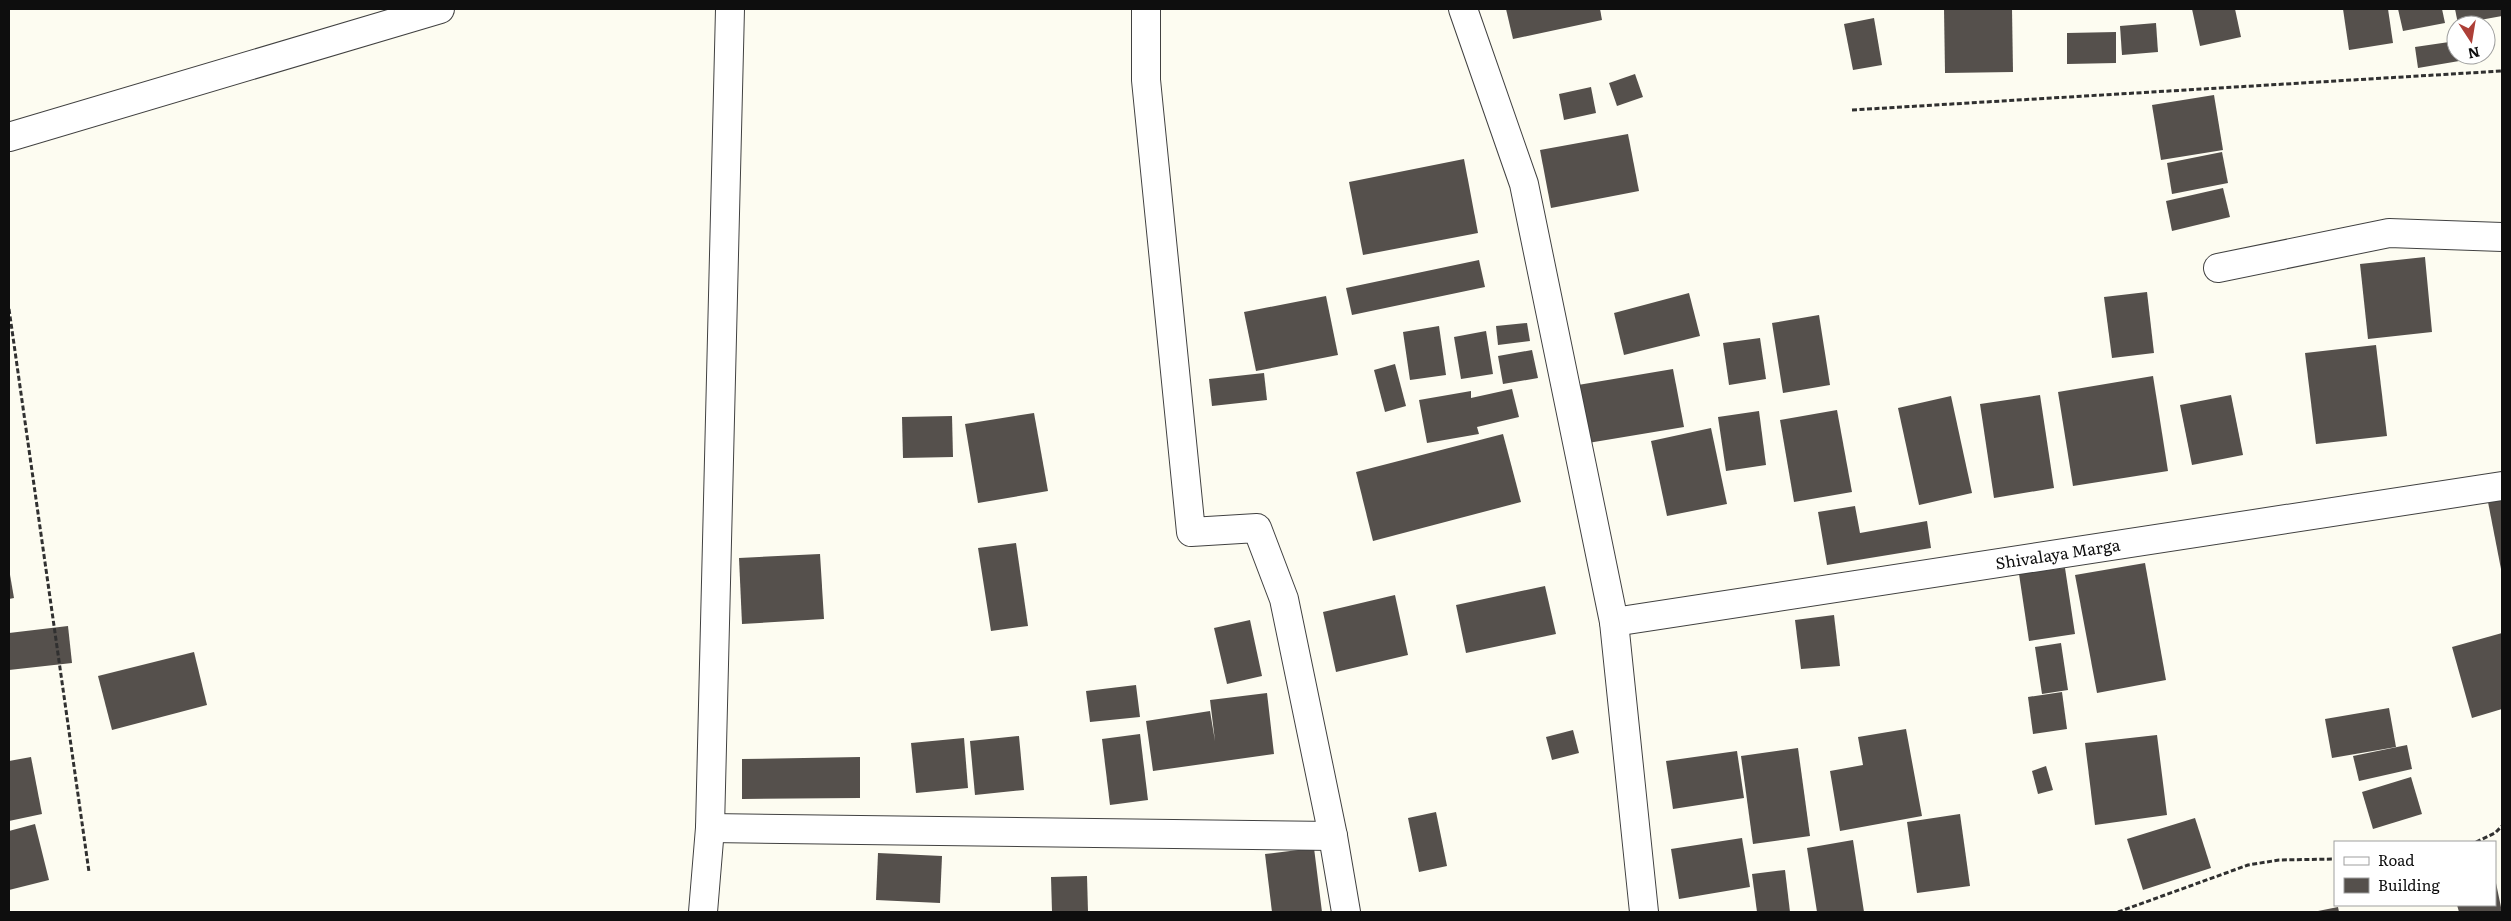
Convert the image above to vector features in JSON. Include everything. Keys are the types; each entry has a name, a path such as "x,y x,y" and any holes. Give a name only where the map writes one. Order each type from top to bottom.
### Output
{"street":[{"path":"9,136 440,9"},
{"path":"703,912 710,828 730,9"},
{"path":"1146,9 1146,80 1191,532 1257,528 1284,599 1333,836 1346,912"},
{"path":"1463,9 1524,184 1614,622 1644,912"},
{"path":"2218,268 2388,233 2502,238"},
{"name":"Shivalaya Marga","path":"1614,622 2502,486"},
{"path":"710,828 1333,836"}],"path":[{"path":"1852,110 2502,71"},
{"path":"9,309 89,872"},
{"path":"2478,841 2495,833 2502,826"},
{"path":"2118,912 2248,865 2279,860 2334,859"}],"building":[{"path":"1506,9 1600,9 1602,20 1513,39"},
{"path":"1944,9 2012,9 2013,72 1945,73"},
{"path":"2192,9 2235,9 2241,37 2200,46"},
{"path":"2343,9 2388,9 2393,43 2349,50"},
{"path":"2398,9 2442,9 2445,23 2403,31"},
{"path":"2455,9 2502,9 2502,16 2496,17 2496,15 2456,15"},
{"path":"1874,18 1882,65 1853,70 1844,24"},
{"path":"2156,23 2158,52 2122,55 2120,26"},
{"path":"2116,32 2116,63 2067,64 2067,33"},
{"path":"2446,42 2446,63 2418,68 2415,47"},
{"path":"1635,74 1643,97 1617,106 1609,83"},
{"path":"1591,87 1596,113 1564,120 1559,94"},
{"path":"2214,95 2223,150 2161,160 2152,105"},
{"path":"1628,134 1639,191 1551,208 1540,150"},
{"path":"2222,152 2228,183 2172,194 2167,163"},
{"path":"1464,159 1478,233 1363,255 1349,182"},
{"path":"2223,188 2230,217 2172,231 2166,201"},
{"path":"2425,257 2432,332 2368,339 2360,264"},
{"path":"1479,260 1485,287 1352,315 1346,288"},
{"path":"2147,292 2154,353 2112,358 2104,297"},
{"path":"1689,293 1700,336 1624,355 1614,313"},
{"path":"1326,296 1338,355 1256,371 1244,312"},
{"path":"1819,315 1830,385 1783,393 1772,323"},
{"path":"1527,323 1530,341 1498,345 1496,326"},
{"path":"1439,326 1446,375 1410,380 1403,332"},
{"path":"1486,331 1493,374 1461,379 1454,337"},
{"path":"1760,338 1766,379 1729,385 1723,343"},
{"path":"2376,345 2387,436 2316,444 2305,353"},
{"path":"1532,350 1538,378 1503,384 1498,356"},
{"path":"1395,364 1406,406 1385,412 1374,370"},
{"path":"1673,369 1684,427 1588,443 1578,385"},
{"path":"1264,373 1267,400 1212,406 1209,379"},
{"path":"2153,376 2168,471 2073,486 2058,392"},
{"path":"1512,389 1519,417 1477,427 1479,434 1427,443 1419,400 1471,391 1471,398"},
{"path":"2040,395 2054,488 1994,498 1980,404"},
{"path":"2231,395 2243,455 2192,465 2180,405"},
{"path":"1951,396 1972,493 1919,505 1898,408"},
{"path":"1837,410 1852,492 1794,502 1780,420"},
{"path":"1759,411 1766,465 1726,471 1718,417"},
{"path":"1034,413 1048,491 978,503 965,424"},
{"path":"952,416 953,457 903,458 902,417"},
{"path":"1711,428 1727,504 1667,516 1651,441"},
{"path":"1503,434 1521,502 1373,541 1356,472"},
{"path":"2502,500 2502,568 2501,569 2488,502"},
{"path":"1855,506 1860,533 1927,521 1931,548 1827,565 1818,512"},
{"path":"1016,543 1028,626 991,631 978,548"},
{"path":"820,554 824,619 742,624 739,558"},
{"path":"2145,563 2166,680 2097,693 2075,575"},
{"path":"2065,568 2075,634 2029,641 2019,574"},
{"path":"9,569 14,598 9,599"},
{"path":"1545,586 1556,634 1466,653 1456,605"},
{"path":"1395,595 1408,655 1336,672 1323,612"},
{"path":"1834,615 1840,666 1801,669 1795,620"},
{"path":"1250,620 1262,676 1227,684 1214,628"},
{"path":"68,626 72,663 9,670 9,633"},
{"path":"2502,633 2502,709 2472,718 2452,647"},
{"path":"2061,643 2068,690 2042,694 2035,647"},
{"path":"194,652 207,705 112,730 98,676"},
{"path":"1136,685 1140,717 1090,722 1086,691"},
{"path":"2062,692 2067,729 2033,734 2028,697"},
{"path":"1267,693 1274,754 1153,771 1146,721 1210,711 1215,741 1210,700"},
{"path":"2389,708 2396,747 2332,758 2325,719"},
{"path":"1906,729 1922,816 1840,831 1830,771 1863,765 1858,737"},
{"path":"1573,730 1579,753 1552,760 1546,737"},
{"path":"1140,734 1148,800 1110,805 1102,739"},
{"path":"2157,735 2167,815 2095,825 2085,743"},
{"path":"1019,736 1024,790 975,795 970,741"},
{"path":"964,738 968,788 916,793 911,743"},
{"path":"2407,745 2412,769 2359,781 2353,756"},
{"path":"1798,748 1810,836 1753,844 1741,756"},
{"path":"1737,751 1744,798 1673,809 1666,761"},
{"path":"31,757 42,814 9,821 9,761"},
{"path":"860,757 860,798 742,799 742,759"},
{"path":"2046,766 2053,790 2038,794 2032,771"},
{"path":"2411,777 2422,814 2373,829 2362,792"},
{"path":"1436,812 1447,866 1419,872 1408,818"},
{"path":"1960,814 1970,886 1917,893 1907,822"},
{"path":"2195,818 2211,868 2143,890 2127,839"},
{"path":"35,824 49,880 9,890 9,831"},
{"path":"1742,838 1750,887 1679,899 1671,849"},
{"path":"1853,840 1864,912 1817,912 1807,848"},
{"path":"1314,848 1322,912 1272,912 1265,854"},
{"path":"878,853 942,856 940,903 876,900"},
{"path":"1785,870 1790,912 1757,912 1752,874"},
{"path":"1087,876 1088,912 1052,912 1051,877"},
{"path":"2496,883 2502,912 2459,912 2457,906 2496,906"},
{"path":"2338,907 2339,912 2318,912 2318,911"}]}
